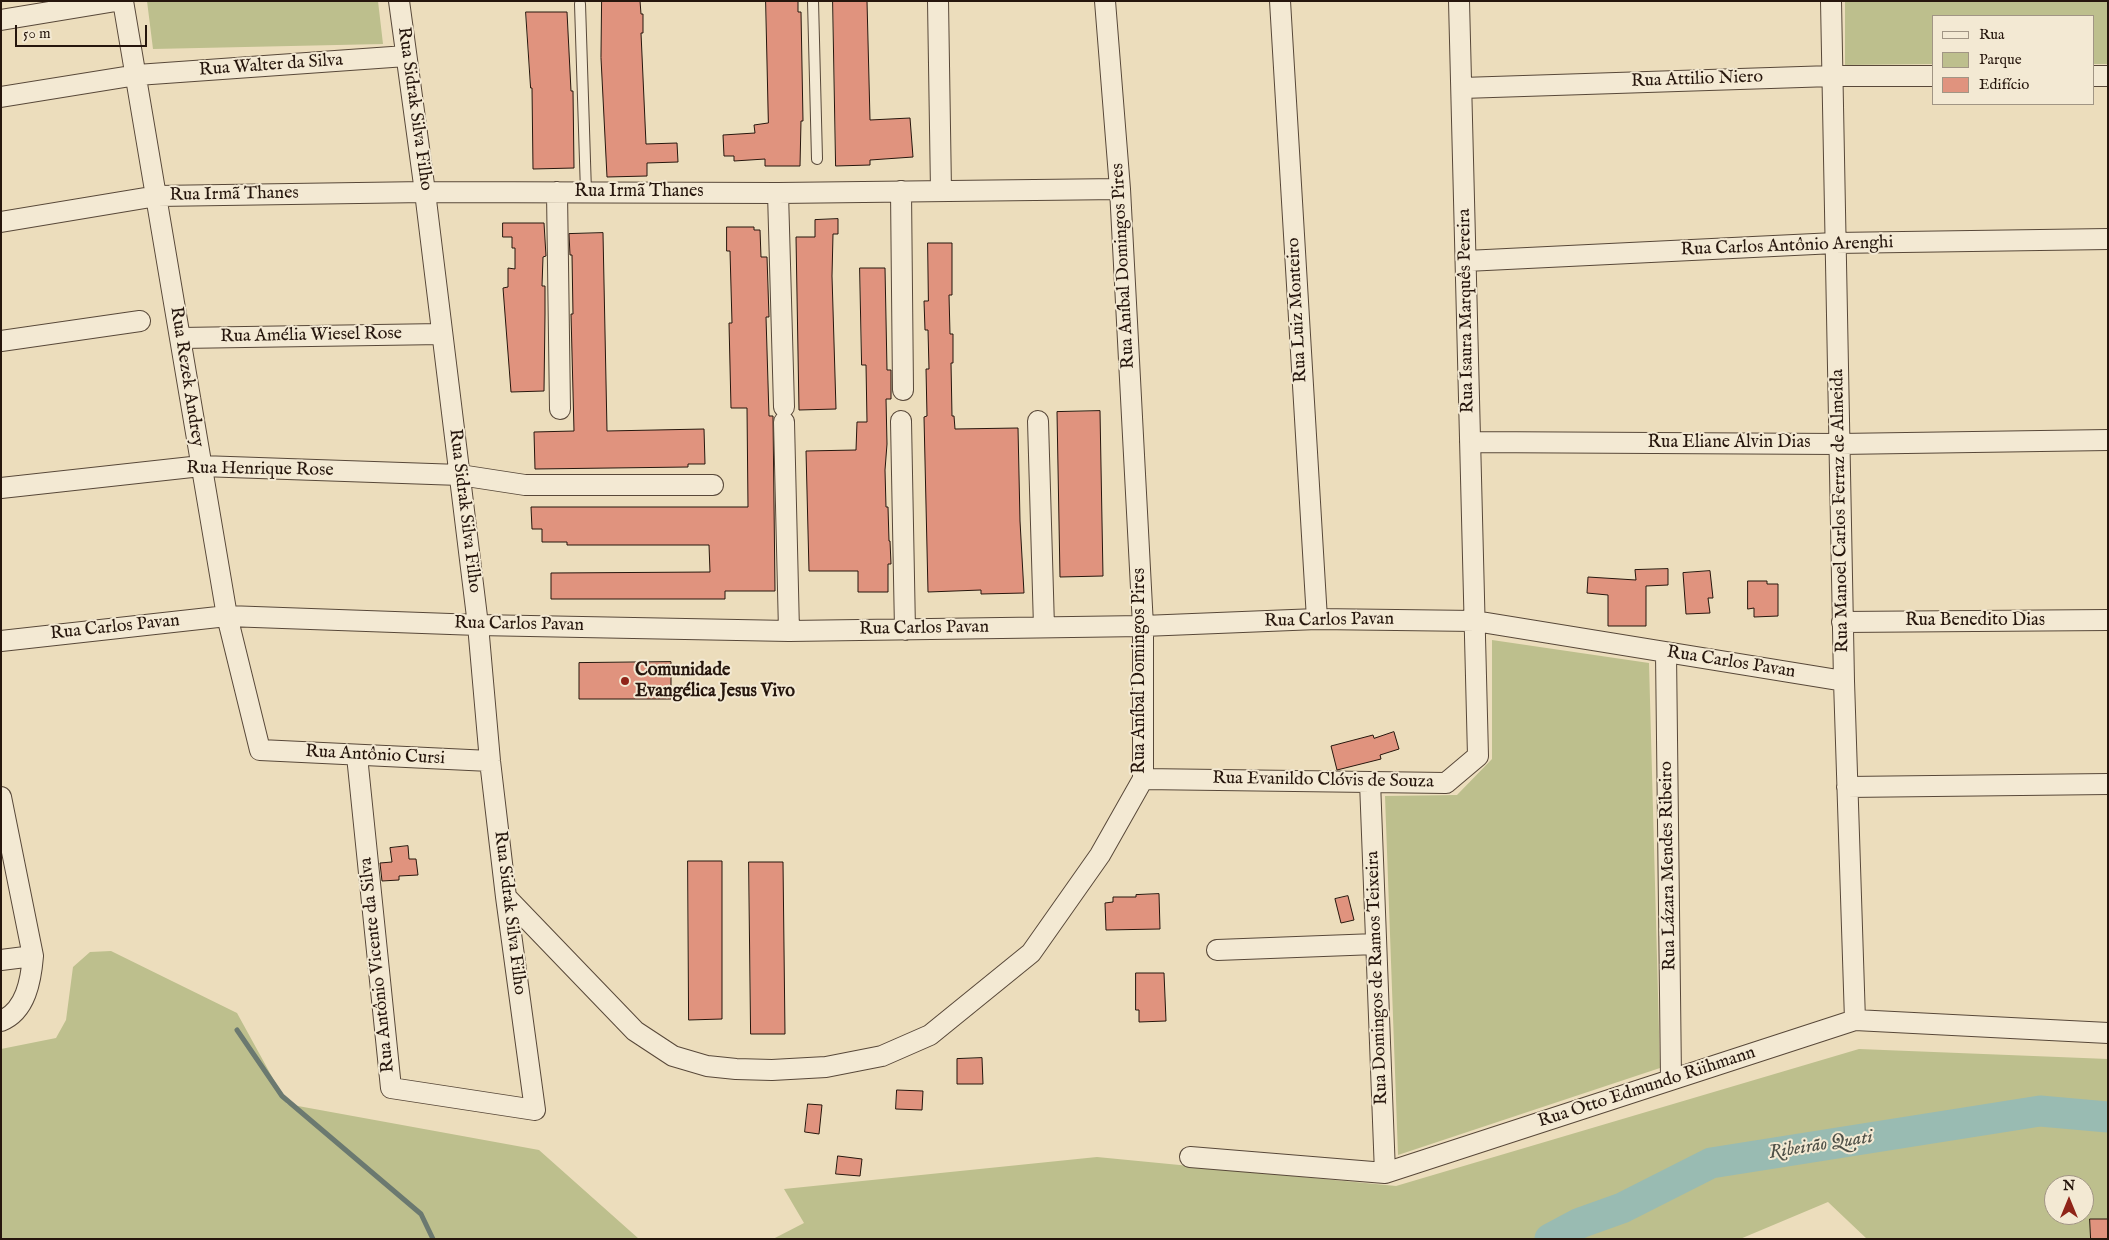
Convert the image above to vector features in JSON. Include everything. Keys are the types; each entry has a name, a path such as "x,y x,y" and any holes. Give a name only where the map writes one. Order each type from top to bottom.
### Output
{"street":[{"path":"1,20 116,1"},
{"name":"Rua Rezek Andrey","path":"123,1 137,75 226,616 260,750"},
{"name":"Rua Sidrak Silva Filho","path":"399,1 425,192 478,625 490,761 506,897 535,1110"},
{"path":"938,1 941,191"},
{"name":"Rua Aníbal Domingos Pires","path":"506,897 635,1030 673,1056 707,1066 736,1069 772,1070 826,1067 882,1056 930,1035 1031,954 1100,855 1143,778 1144,626 1120,189 1105,1"},
{"name":"Rua Luiz Monteiro","path":"1280,1 1317,619"},
{"name":"Rua Isaura Marquês Pereira","path":"1459,1 1475,621"},
{"name":"Rua Manoel Carlos Ferraz de Almeida","path":"1831,1 1842,622 1855,1020"},
{"name":"Rua Walter da Silva","path":"1,97 137,75 406,56"},
{"name":"Rua Attilio Niero","path":"1462,88 1832,76 1932,76"},
{"path":"2094,76 2108,76"},
{"name":"Rua Irmã Thanes","path":"1,222 157,196 425,192 778,193 1120,189"},
{"path":"557,192 560,409"},
{"path":"901,192 902,390"},
{"path":"778,193 789,630"},
{"name":"Rua Carlos Antônio Arenghi","path":"1466,261 1836,243 2108,239"},
{"path":"1,340 140,321"},
{"name":"Rua Amélia Wiesel Rose","path":"180,338 442,334"},
{"path":"901,421 905,630"},
{"path":"1038,421 1044,627"},
{"name":"Rua Eliane Alvin Dias","path":"1470,442 1839,444 2108,440"},
{"name":"Rua Henrique Rose","path":"1,488 200,466 460,476 525,485 713,485"},
{"name":"Rua Carlos Pavan","path":"1,641 226,616 478,625 789,630 1144,626 1317,619 1475,621 1844,681"},
{"name":"Rua Benedito Dias","path":"1842,622 2108,620"},
{"name":"Rua Evanildo Clóvis de Souza","path":"1143,778 1446,783 1478,756 1475,621"},
{"name":"Rua Lázara Mendes Ribeiro","path":"1666,653 1671,1080"},
{"name":"Rua Antônio Cursi","path":"260,750 490,761"},
{"name":"Rua Antônio Vicente da Silva","path":"357,756 391,1088 535,1110"},
{"name":"Rua Domingos de Ramos Teixeira","path":"1370,782 1385,1173"},
{"path":"1847,787 2108,784"},
{"path":"1,1021 20,1007 33,966 2,807"},
{"path":"1217,950 1376,944"},
{"path":"1,960 33,966"},
{"name":"Rua Otto Edmundo Riihmann","path":"1190,1157 1385,1173 1855,1020 2108,1034"}],"lane":[{"path":"814,1 817,159"},
{"path":"580,4 586,192"}],"green space":[{"path":"147,1 378,1 383,44 153,49"},
{"path":"1845,1 2108,1 2108,64 2094,64 2094,15 1932,15 1932,64 1845,65"},
{"path":"1492,640 1649,663 1660,1068 1398,1155 1385,796 1457,795 1492,759"},
{"path":"111,951 237,1013 287,1104 539,1150 639,1239 1,1239 1,1049 56,1038 66,1020 73,967 90,952"},
{"path":"1859,1049 2108,1059 2108,1239 1867,1239 1828,1202 1740,1239 773,1239 804,1223 784,1189 1097,1157 1396,1186"}],"building":[{"path":"602,1 640,1 641,14 643,14 643,33 641,33 646,144 677,143 678,162 647,163 647,176 607,177 601,58"},
{"path":"766,1 798,1 798,12 801,12 803,121 801,121 800,166 765,166 765,159 734,161 734,156 724,156 723,135 755,133 754,125 768,123"},
{"path":"833,1 867,1 870,120 910,118 913,157 870,160 870,165 836,166"},
{"path":"526,12 567,12 571,91 573,91 574,168 533,169 532,88"},
{"path":"838,219 838,234 833,234 832,276 836,409 799,410 796,237 815,237 815,220"},
{"path":"503,223 544,223 546,256 543,257 542,286 545,286 544,391 511,392 503,288 508,287 508,268 515,269 515,248 512,248 512,237 503,237"},
{"path":"727,227 754,227 754,230 760,230 761,257 767,257 769,317 766,317 769,416 773,416 775,591 725,591 725,599 551,599 551,573 710,572 709,545 567,545 567,542 542,542 542,529 532,529 531,507 748,507 747,408 731,408 729,323 732,323 730,251 727,251"},
{"path":"603,233 607,431 704,429 705,464 688,464 688,467 535,469 534,432 574,431 571,314 573,314 572,255 570,255 569,234"},
{"path":"928,243 952,243 952,295 949,295 950,334 953,334 953,363 951,363 952,416 954,416 955,429 1018,428 1024,593 981,594 981,590 928,592 924,417 927,416 926,369 929,369 928,330 925,330 924,301 928,301"},
{"path":"860,268 885,268 887,370 891,370 891,399 886,399 887,444 885,470 891,564 888,564 888,592 858,592 858,571 809,571 806,451 856,450 857,422 867,422 866,365 862,365"},
{"path":"1100,411 1103,576 1060,577 1057,412"},
{"path":"1668,569 1668,585 1646,586 1646,626 1608,626 1608,595 1587,593 1588,577 1636,580 1635,570"},
{"path":"1710,571 1713,598 1708,598 1710,613 1686,614 1683,573"},
{"path":"1748,581 1767,581 1767,584 1778,584 1778,616 1754,617 1754,608 1748,609"},
{"name":"Comunidade Evangélica Jesus Vivo","path":"671,662 671,699 579,699 579,663"},
{"path":"1394,732 1399,749 1380,755 1381,759 1337,770 1331,746 1373,735 1374,738"},
{"path":"408,846 409,859 416,859 418,875 399,876 399,880 382,881 380,863 392,862 390,848"},
{"path":"688,861 722,861 722,1019 689,1020"},
{"path":"749,862 783,862 785,1034 751,1034"},
{"path":"1159,894 1160,929 1106,930 1105,903 1113,902 1113,897"},
{"path":"1348,896 1354,920 1341,923 1335,899"},
{"path":"1136,973 1164,973 1166,1021 1139,1022 1139,1010 1136,1010"},
{"path":"982,1058 983,1084 957,1084 957,1059"},
{"path":"897,1090 923,1091 922,1110 896,1109"},
{"path":"808,1104 822,1105 819,1134 805,1132"},
{"path":"838,1156 862,1159 860,1176 836,1174"},
{"path":"2094,1219 2108,1219 2108,1239 2091,1239 2090,1225 2094,1225"}],"waterway":[{"path":"237,1030 282,1096 421,1214 433,1239"},
{"name":"Ribeirão Quati","path":"1550,1239 1580,1223 1622,1208 1711,1163 2040,1111 2108,1117"}],"place":[{"name":"Comunidade Evangélica Jesus Vivo","path":"625,681"}]}
